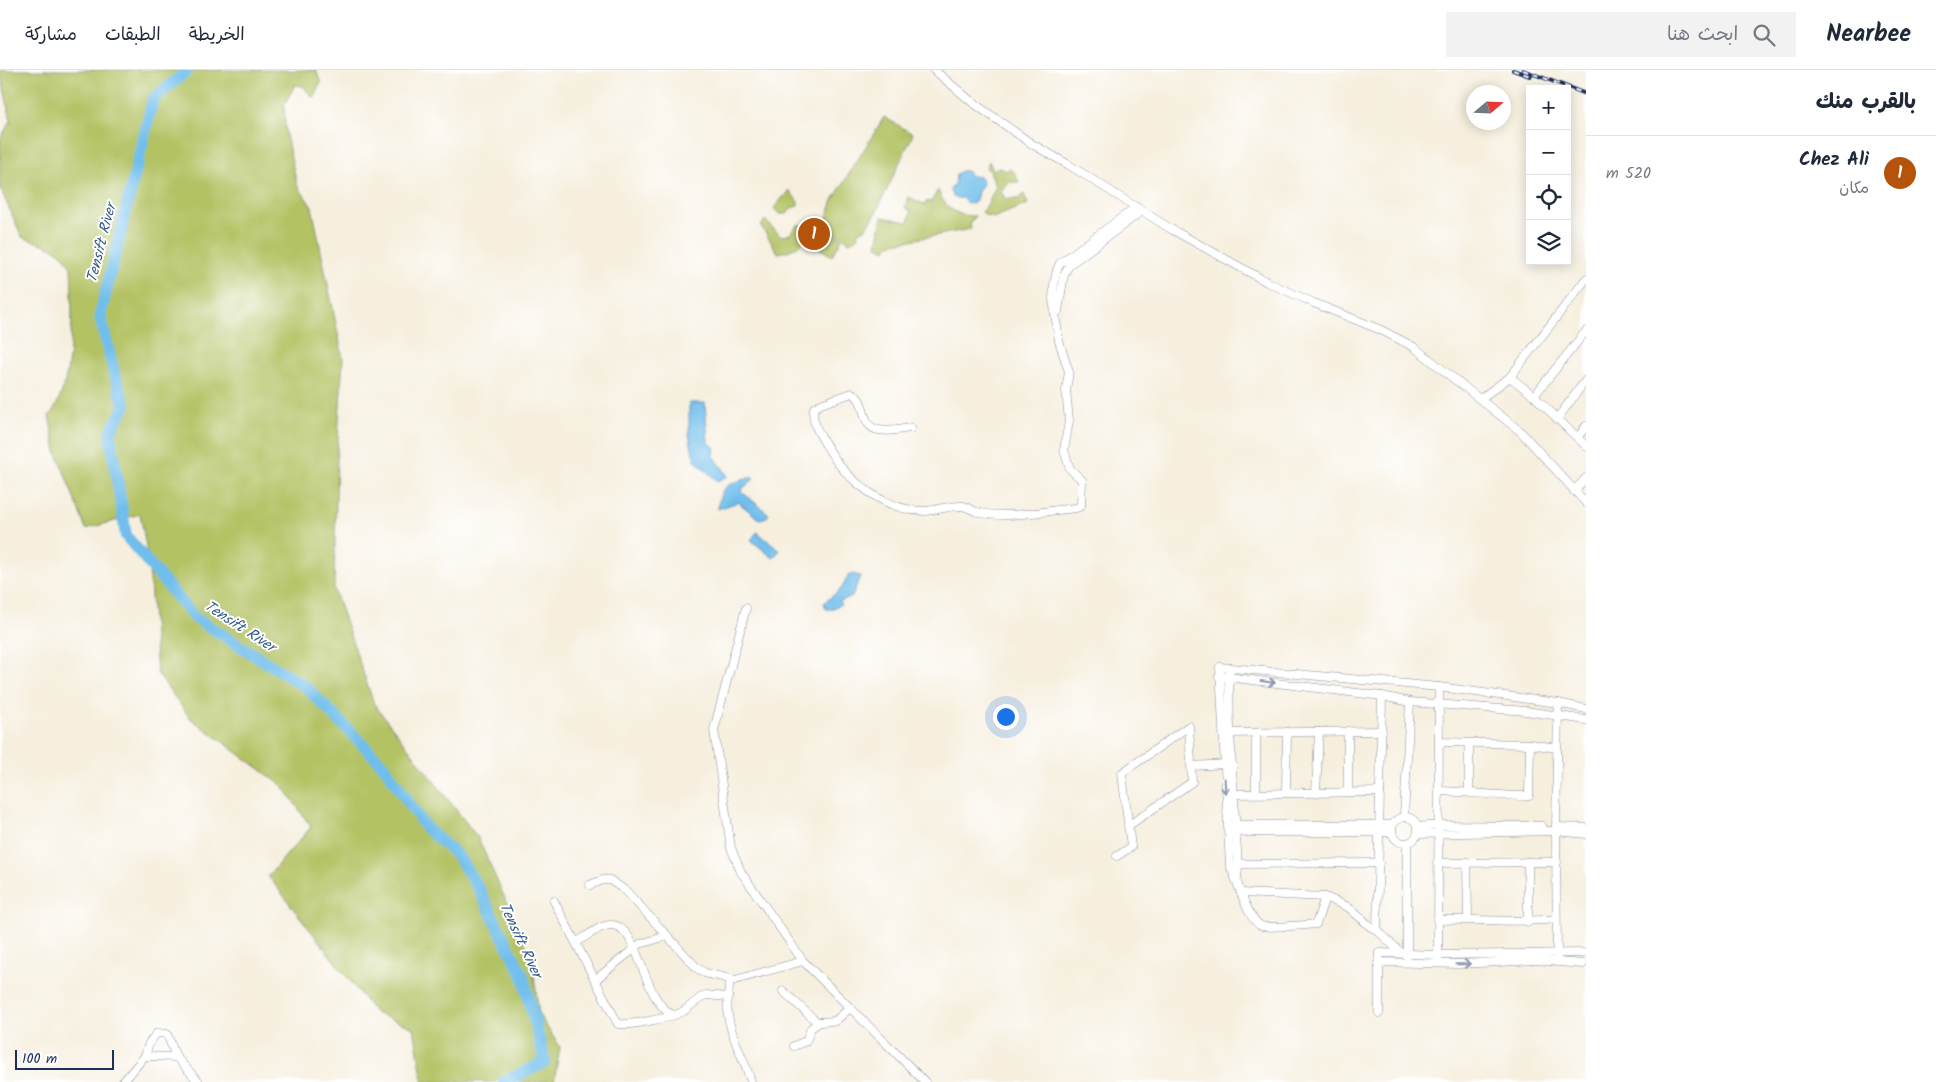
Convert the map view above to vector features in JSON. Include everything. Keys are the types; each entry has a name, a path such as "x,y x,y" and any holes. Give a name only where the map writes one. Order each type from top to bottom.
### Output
{"street":[{"path":"934,70 972,102 1032,144 1171,229 1267,282 1406,342 1524,435 1586,503"},
{"path":"912,428 881,430 872,427 868,423 860,399 852,393 817,405 813,413 822,439 835,460 864,490 884,501 908,509 921,510 945,506 962,506 979,512 1005,515 1081,506 1082,480 1067,464 1064,450 1069,421 1066,390 1070,372 1061,349 1056,318 1057,291 1069,265 1139,209"},
{"path":"1480,399 1510,377 1586,279"},
{"path":"1534,396 1586,331"},
{"path":"1510,377 1534,396 1586,446"},
{"path":"1557,419 1586,380"},
{"path":"1578,437 1586,426"},
{"path":"1574,491 1584,483"},
{"path":"746,608 714,730 731,848 741,872 804,961 925,1082"},
{"path":"1324,897 1316,924 1262,926 1253,920 1241,893 1237,878 1230,866 1228,764 1219,676 1220,667 1439,687 1558,703 1586,709"},
{"path":"1229,668 1230,733 1228,764 1234,794 1237,878"},
{"path":"1285,684 1287,673"},
{"path":"1219,676 1378,695 1410,702 1526,711 1586,720"},
{"path":"1314,688 1315,676"},
{"path":"1343,691 1346,678"},
{"path":"1375,681 1382,731 1377,930"},
{"path":"1401,700 1404,684"},
{"path":"1438,959 1439,687"},
{"path":"1468,691 1468,707"},
{"path":"1497,709 1498,695"},
{"path":"1526,699 1526,711"},
{"path":"1404,816 1410,702"},
{"path":"1557,957 1556,829 1558,703"},
{"path":"1117,856 1131,847 1128,826 1122,773 1189,726 1192,782 1128,826"},
{"path":"1348,731 1348,792"},
{"path":"1230,733 1382,731"},
{"path":"1286,732 1286,793"},
{"path":"1316,793 1319,732"},
{"path":"1256,733 1256,793"},
{"path":"1439,742 1530,744 1557,748"},
{"path":"1469,743 1469,792"},
{"path":"1439,791 1500,796 1529,796 1530,744"},
{"path":"1192,766 1228,764"},
{"path":"1234,794 1380,792"},
{"path":"1404,816 1413,819 1418,830 1414,840 1407,843 1399,842 1392,829 1395,821 1404,816"},
{"path":"1418,830 1586,828"},
{"path":"1236,829 1392,829"},
{"path":"1556,829 1586,834"},
{"path":"1403,953 1407,843"},
{"path":"1467,862 1468,919"},
{"path":"1528,862 1528,922"},
{"path":"1437,863 1557,862"},
{"path":"1238,864 1379,863"},
{"path":"590,885 603,880 610,880 617,884 631,895 700,970 730,980 744,978 804,961"},
{"path":"1241,893 1324,897 1348,907 1403,953 1407,961"},
{"path":"554,901 618,1024 626,1025 673,1016 684,1011 704,996 728,997"},
{"path":"1437,920 1468,919 1528,922 1556,919"},
{"path":"577,942 601,928 613,925 624,932 635,947 653,995 662,1009 673,1016"},
{"path":"595,980 635,947 667,936"},
{"path":"1379,1013 1379,952 1403,953 1459,964 1535,960 1585,952 1585,964 1557,957"},
{"path":"1379,962 1438,959"},
{"path":"730,980 728,1016 751,1082"},
{"path":"783,991 817,1022 835,1021 850,1008"},
{"path":"794,1046 806,1041 811,1028 820,1022"},
{"path":"123,1082 145,1056 149,1043 157,1033 167,1034 176,1057 199,1082"},
{"path":"145,1056 176,1057"}],"green space":[{"path":"0,70 316,70 321,83 313,98 303,86 295,85 284,105 286,135 297,185 312,207 343,358 337,453 334,589 374,704 478,838 532,959 539,1015 560,1047 554,1082 423,1082 414,1028 375,1013 268,876 311,827 283,786 190,718 157,673 148,557 140,514 86,529 56,451 49,416 55,408 64,386 67,371 72,317 71,268 57,251 22,237 0,188 0,139 11,121"},
{"path":"884,117 913,134 874,217 865,229 857,233 859,237 850,242 824,226 833,200"},
{"path":"989,161 993,170 999,168 1007,171 1009,168 1015,173 1019,183 1010,182 1004,187 1001,192 1006,199 1018,199 1024,194 1028,204 993,218 992,216 986,216 982,212 996,187 990,171 986,168"},
{"path":"789,190 798,202 798,206 791,208 787,214 779,214 774,208"},
{"path":"938,190 944,202 952,210 968,216 975,216 970,221 971,229 889,244 886,250 877,246 882,217 908,222 911,211 905,208 909,197 925,205 927,201 931,202"},
{"path":"765,220 780,235 784,236 790,234 797,225 813,229 798,246 778,253 761,226"},
{"path":"825,229 842,239 832,256 815,246"}],"water":[{"path":"961,171 967,171 972,176 980,177 983,182 973,204 967,203 962,198 954,198 950,190 955,183 956,174"},
{"path":"689,403 705,403 708,441 715,448 714,456 728,476 717,481 694,459 689,434"},
{"path":"752,477 754,479 743,488 742,492 769,514 767,517 759,519 738,502 718,509 719,500 724,489 732,483"},
{"path":"757,532 780,550 773,558 751,540"},
{"path":"853,574 860,576 852,597 840,601 841,604 831,609 826,609 824,603 842,588 848,576"}],"waterway":[{"name":"Tensift River","path":"188,70 153,99 100,316 115,376 125,405 110,433 126,536 194,617 306,687 384,766 426,828 457,855 479,889 523,976 545,1062 504,1082"}],"railway":[{"path":"1513,70 1530,76"},
{"path":"1523,70 1586,94"}],"place":[{"name":"Chez Ali","path":"814,234"}]}
